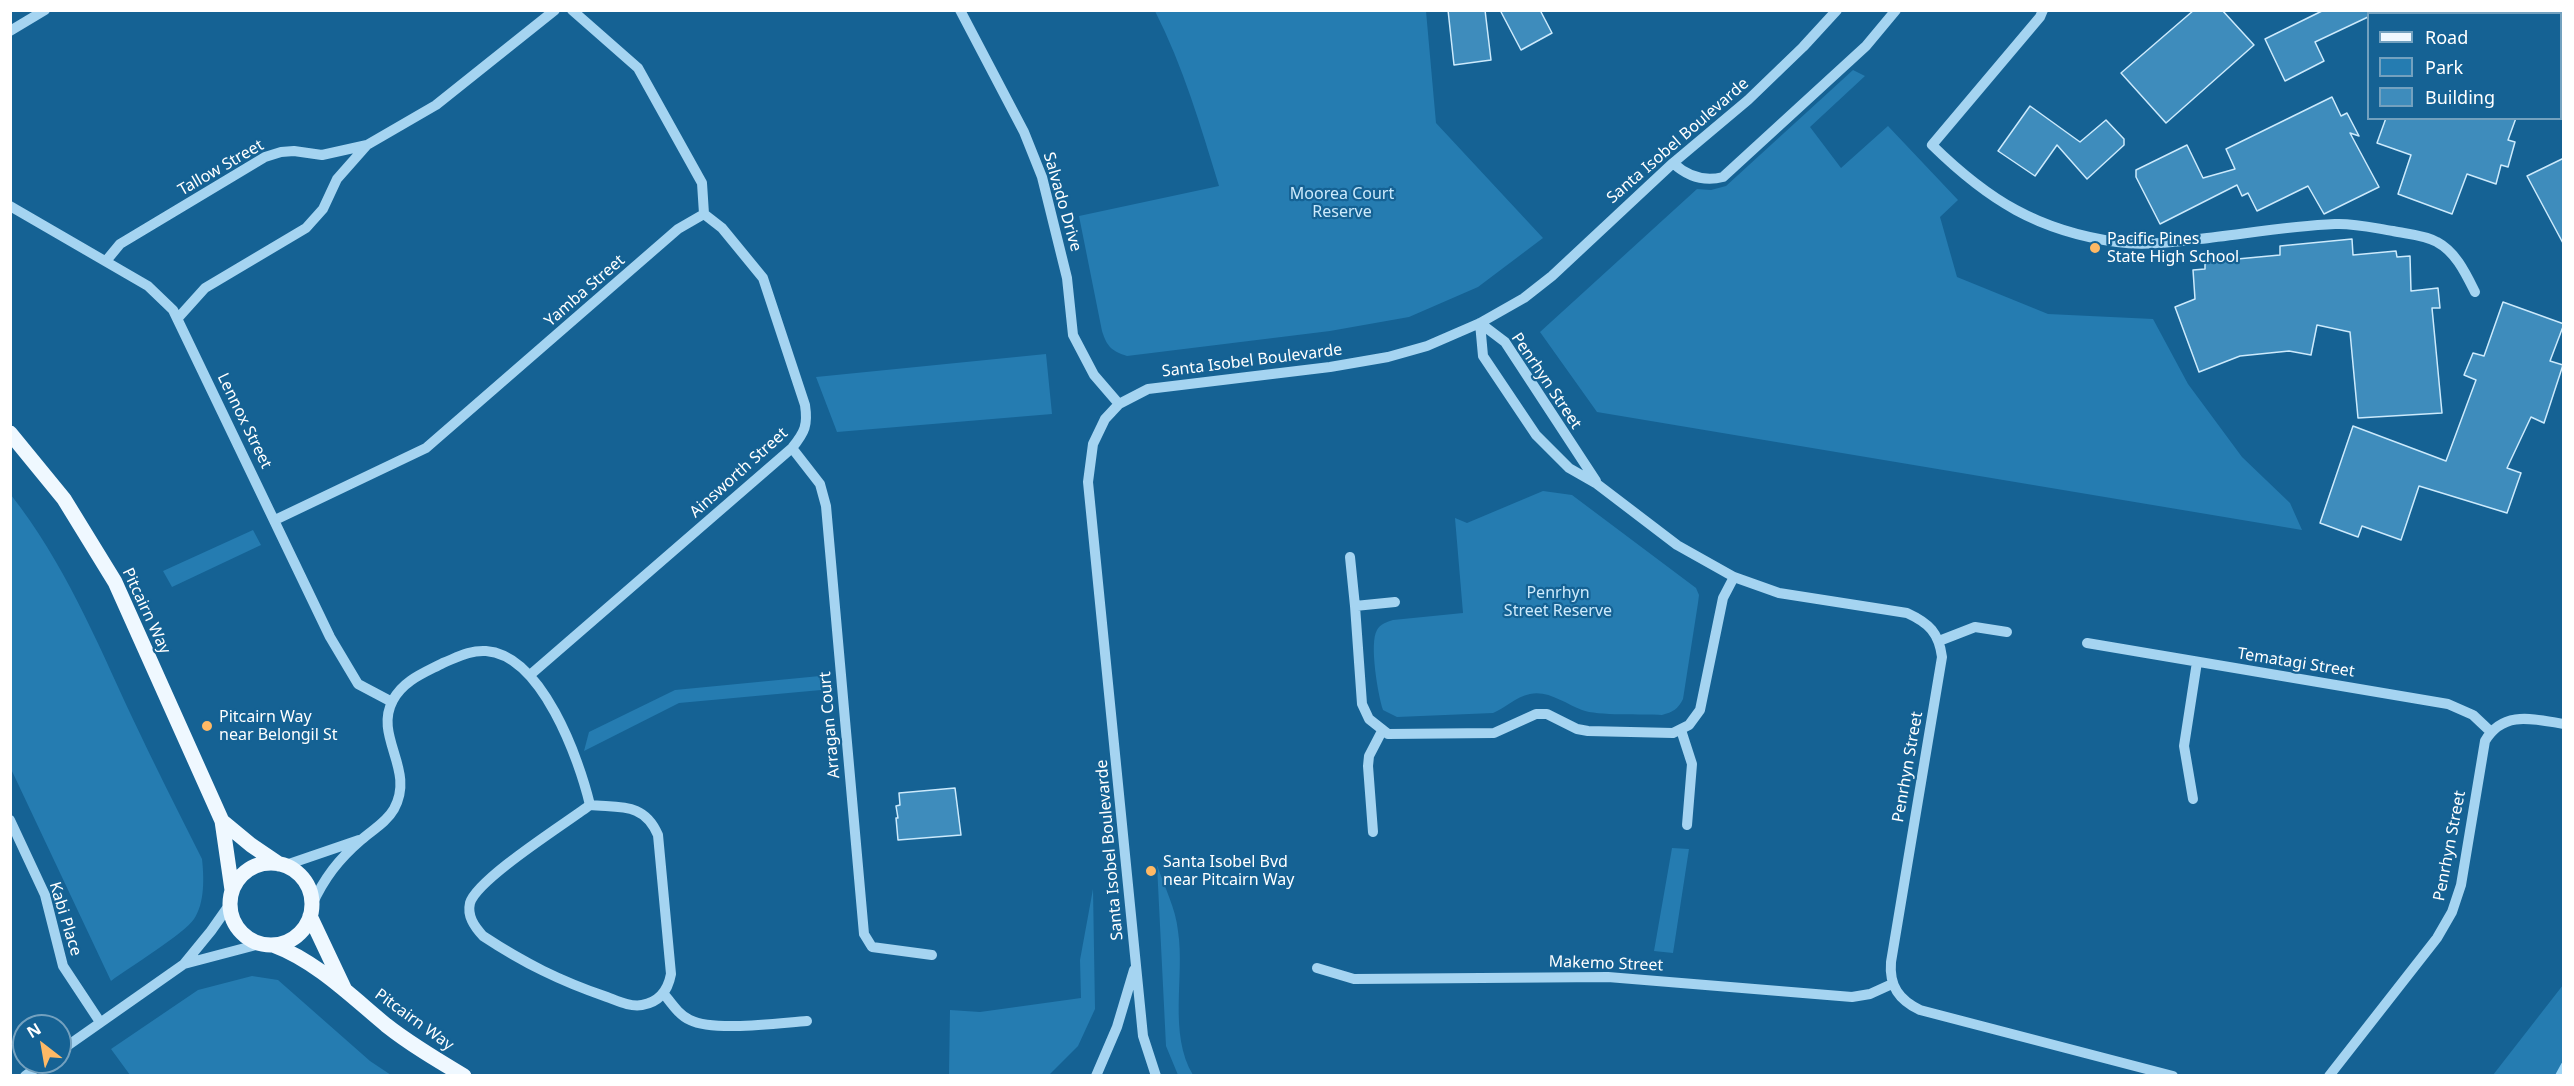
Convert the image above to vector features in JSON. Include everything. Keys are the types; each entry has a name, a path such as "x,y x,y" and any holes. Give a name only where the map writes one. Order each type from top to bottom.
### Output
{"main road":[{"name":"Pitcairn Way","path":"10,433 64,499 115,582 222,821 231,897"},
{"name":"Pitcairn Way","path":"222,821 251,845 282,864"},
{"path":"269,863 282,864 303,878 310,890 311,910 299,934 287,942 267,944 248,938 239,930 232,917 231,897 243,874 251,868 269,863"},
{"name":"Pitcairn Way","path":"311,910 345,990"},
{"name":"Pitcairn Way","path":"267,944 308,963 345,990 388,1027 464,1076"}],"street":[{"path":"10,31 45,10"},
{"name":"Tallow Street","path":"106,261 120,244 265,157 294,151 322,155 367,145 436,105 555,10"},
{"path":"572,10 638,68 702,183 704,214"},
{"name":"Salvado Drive","path":"960,10 1024,132 1042,177 1067,278 1074,335 1094,375 1119,404"},
{"name":"Santa Isobel Boulevarde","path":"1156,1076 1143,1036 1088,482 1093,444 1105,419 1119,404 1148,389 1330,367 1388,357 1427,346 1480,323 1524,298 1552,276 1673,162 1748,100 1803,47 1837,10"},
{"path":"1673,162 1685,174 1711,180 1723,177 1866,46 1896,10"},
{"path":"2043,10 2040,17 1932,145 1964,176 1996,199 2025,216 2058,228 2083,236 2120,242 2165,243 2337,224 2413,235 2438,242 2457,260 2475,292"},
{"name":"Tallow Street","path":"178,318 205,288 306,228 316,219 337,179 367,145"},
{"name":"Lennox Street","path":"10,206 148,286 162,297 178,318 330,637 358,684 392,702"},
{"name":"Ainsworth Street","path":"531,675 792,448 801,437 808,421 806,405 768,292 754,266 722,228 704,214"},
{"name":"Yamba Street","path":"275,520 426,448 678,229 704,214"},
{"name":"Penrhyn Street","path":"1480,323 1505,342 1598,484"},
{"name":"Penrhyn Street","path":"1480,323 1483,356 1536,435 1569,468 1598,484 1677,545 1734,577 1779,593 1907,613 1931,627 1939,641 1942,657 1891,962 1892,984"},
{"name":"Arragan Court","path":"792,448 820,484 826,506 864,934 872,947 932,955"},
{"path":"1350,557 1362,704 1369,719 1382,731 1397,736 1494,733 1527,716 1547,714 1577,729 1588,731 1653,734 1681,730 1696,718 1700,710 1723,597 1734,577"},
{"path":"1355,606 1395,602"},
{"path":"1939,641 1974,627 2007,632"},
{"name":"Tematagi Street","path":"2087,643 2448,704 2473,715 2491,732"},
{"path":"311,910 330,871 362,839 382,824 393,811 400,795 402,780 389,735 388,721 392,702 401,689 414,678 464,654 475,651 502,655 513,660 531,675 573,749 590,805"},
{"path":"2193,800 2184,746 2197,662"},
{"path":"2491,732 2505,722 2523,717 2564,724"},
{"path":"1681,730 1692,764 1687,825"},
{"path":"1373,832 1368,766 1370,756 1382,731"},
{"name":"Penrhyn Street","path":"2329,1076 2437,938 2452,912 2461,885 2485,741 2491,732"},
{"path":"590,805 641,811 654,825 658,835 671,974 664,994 640,1006 628,1005 564,983 510,954 483,936 474,926 470,915 470,903 481,884 590,805"},
{"name":"Kabi Place","path":"10,820 45,895 63,966 100,1022"},
{"path":"282,864 362,839"},
{"path":"72,1042 184,964 211,931 231,897"},
{"path":"184,964 267,944"},
{"name":"Santa Isobel Boulevarde","path":"1096,1076 1117,1028 1136,964"},
{"name":"Makemo Street","path":"1317,968 1354,979 1608,977 1852,997 1870,994 1892,984"},
{"path":"1892,984 1908,1004 1920,1010 2173,1076"},
{"path":"664,994 681,1014 698,1024 746,1025 807,1021"}],"green space":[{"name":"Moorea Court Reserve","path":"1155,11 1426,11 1436,123 1543,238 1478,287 1409,317 1330,331 1127,356 1111,348 1102,331 1079,216 1219,186 1183,75"},
{"path":"1853,70 1865,76 1810,127 1841,168 1888,126 1958,200 1940,217 1957,277 2048,314 2153,319 2188,384 2242,457 2290,503 2302,530 1597,412 1540,332 1697,189 1711,190 1726,186"},
{"path":"1046,354 1052,414 837,432 816,377"},
{"name":"Penrhyn Street Reserve","path":"1543,491 1572,495 1696,588 1699,595 1698,603 1683,699 1679,705 1662,715 1598,713 1582,710 1537,693 1520,698 1493,713 1397,717 1383,710 1374,657 1378,628 1393,620 1463,613 1455,518 1467,523"},
{"path":"11,495 30,520 63,574 202,859 202,898 194,919 168,942 111,981 11,769"},
{"path":"253,530 261,545 172,587 163,571"},
{"path":"820,676 821,690 679,703 584,751 589,732 675,690"},
{"path":"1672,848 1689,849 1673,953 1654,951"},
{"path":"1157,865 1177,923 1180,949 1179,1023 1185,1059 1193,1075 1178,1075 1166,1046"},
{"path":"1093,889 1095,1009 1078,1046 1049,1075 949,1075 950,1010 980,1012 1081,998 1080,960"},
{"path":"252,976 278,980 370,1061 391,1075 130,1075 111,1049 198,990"},
{"path":"2563,985 2563,1075 2493,1075"}],"building":[{"path":"1448,10 1485,10 1491,60 1454,65"},
{"path":"1500,10 1540,10 1552,33 1521,50"},
{"path":"2194,10 2222,10 2254,45 2166,123 2121,73"},
{"path":"2324,10 2383,10 2367,12 2367,17 2315,42 2324,61 2285,81 2265,39"},
{"path":"2332,97 2341,116 2347,113 2359,136 2350,133 2379,187 2324,214 2308,186 2257,211 2248,193 2242,196 2237,185 2160,224 2136,177 2136,170 2187,145 2203,178 2235,169 2226,149"},
{"path":"2030,106 2080,142 2106,120 2124,139 2124,145 2087,179 2057,145 2035,176 1998,151"},
{"path":"2385,120 2515,120 2508,140 2515,142 2508,167 2501,165 2496,184 2467,174 2452,214 2398,194 2411,155 2377,143"},
{"path":"2564,158 2564,245 2527,176"},
{"path":"2352,239 2353,255 2396,251 2397,257 2410,256 2411,291 2438,288 2440,308 2432,308 2442,413 2358,418 2350,332 2317,325 2311,355 2289,351 2240,356 2199,372 2175,307 2195,299 2193,270 2205,269 2205,262 2280,255 2280,246"},
{"path":"2503,302 2564,324 2550,361 2563,365 2544,423 2531,417 2507,468 2521,473 2507,513 2419,486 2401,540 2362,526 2358,537 2320,523 2353,426 2446,461 2476,380 2464,375 2473,353 2484,356"},
{"path":"955,788 961,835 898,840 896,806 900,805 899,793"}],"waterway":[{"path":"2558,1076 2564,1065"}],"place":[{"name":"Pacific Pines State High School","path":"2095,248"},
{"name":"Pitcairn Way near Belongil St","path":"207,726"},
{"name":"Santa Isobel Bvd near Pitcairn Way","path":"1151,871"}]}
